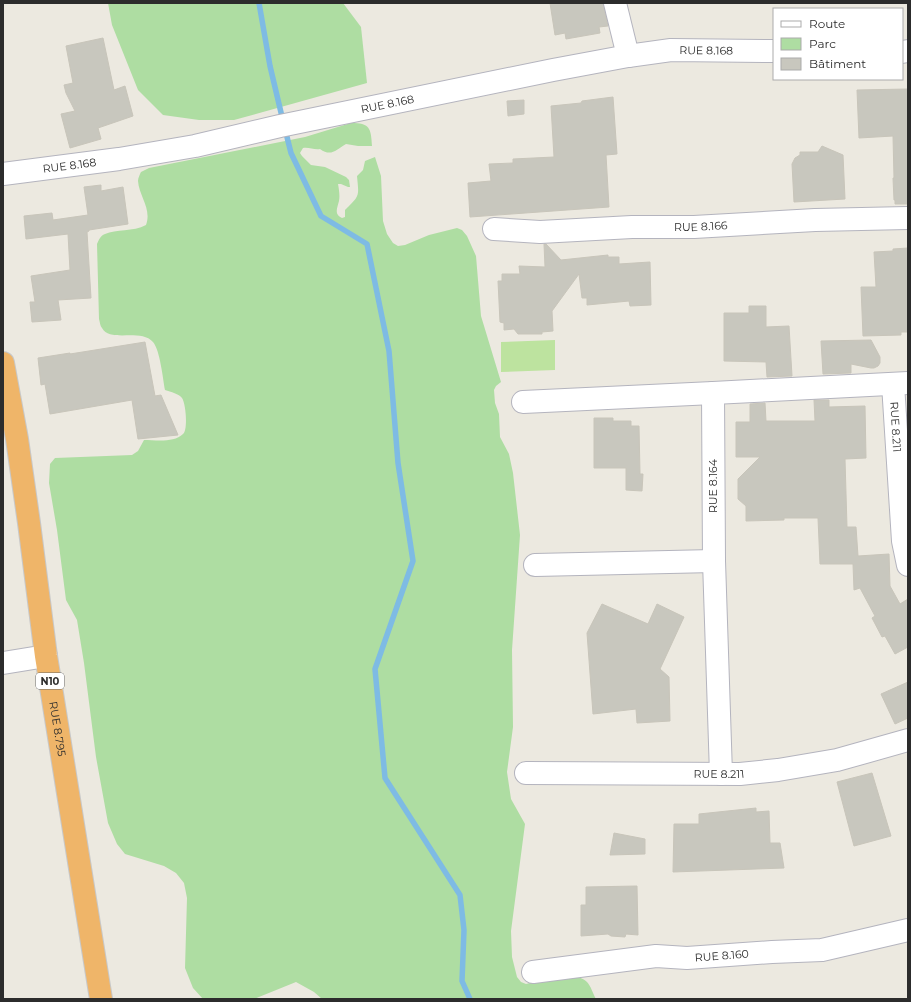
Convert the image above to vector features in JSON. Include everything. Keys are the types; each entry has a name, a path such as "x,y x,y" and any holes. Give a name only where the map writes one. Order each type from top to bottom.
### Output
{"highway":[{"name":"RUE 8.795","path":"3,363 10,440 29,523 46,656 101,999"}],"street":[{"path":"615,3 628,56"},
{"name":"RUE 8.168","path":"3,174 119,159 195,146 323,117 628,56 671,50 773,51"},
{"name":"RUE 8.166","path":"494,229 540,232 632,227 708,227 815,220 908,218"},
{"path":"523,402 900,384"},
{"name":"RUE 8.211","path":"900,384 903,541 908,565"},
{"name":"RUE 8.164","path":"713,393 714,561 721,774"},
{"path":"535,564 714,561"},
{"path":"3,663 46,656"},
{"name":"RUE 8.211","path":"526,773 740,774 778,770 837,760 908,740"},
{"name":"RUE 8.160","path":"533,972 656,956 688,958 822,950 908,930"}],"green space":[{"path":"108,3 343,3 361,27 367,83 234,120 199,120 163,115 138,90 112,25"},
{"path":"351,123 362,124 368,128 371,135 372,146 346,144 330,153 320,149 303,148 300,153 311,165 325,167 346,177 349,180 350,187 338,184 338,215 342,218 345,217 345,210 356,198 358,192 357,176 363,170 365,161 375,157 381,176 383,221 387,234 393,243 398,246 405,245 429,235 457,228 462,230 467,236 476,256 481,316 501,382 494,390 495,403 499,414 500,437 509,454 513,473 520,535 512,650 513,727 507,772 511,799 525,824 511,931 512,957 517,977 521,982 526,984 558,977 574,976 587,982 596,999 322,999 314,992 296,982 254,999 203,999 193,988 185,968 187,898 184,883 176,873 164,866 125,854 117,844 108,823 96,757 77,620 66,600 49,483 50,464 55,458 132,455 138,451 144,440 170,440 179,437 185,432 186,417 185,406 182,398 177,394 165,390 158,351 153,342 141,336 112,335 106,332 101,326 99,319 97,244 101,237 109,232 136,229 146,225 147,213 138,181 141,172 149,168 305,137"},
{"path":"555,340 555,370 501,372 501,342"}],"building":[{"path":"550,3 603,3 608,26 599,27 600,33 566,39 565,33 555,35"},
{"path":"103,38 114,90 125,86 133,116 98,128 101,139 70,148 61,114 75,111 66,93 64,85 73,83 66,46"},
{"path":"908,89 908,204 895,204 893,178 893,136 859,138 857,90"},
{"path":"613,97 617,154 606,155 609,207 470,217 468,183 491,181 489,164 513,163 513,159 554,157 551,106 581,103 582,101"},
{"path":"524,100 524,114 508,116 507,101"},
{"path":"822,146 843,155 845,199 794,202 792,164 795,158 800,155 800,152 818,152"},
{"path":"101,185 101,191 123,187 128,224 89,230 87,232 91,298 58,300 61,320 32,322 30,302 35,302 31,276 70,270 68,234 26,239 24,216 52,213 53,220 88,215 84,187"},
{"path":"544,244 546,244 561,260 608,255 608,257 619,257 619,264 650,262 651,305 630,306 629,301 587,305 587,298 582,298 579,274 552,311 553,331 542,332 542,334 518,334 514,329 504,330 504,323 500,322 498,281 502,281 502,274 520,274 519,266 545,267"},
{"path":"908,248 908,332 901,332 901,335 863,336 861,287 876,287 874,252 893,251 893,249"},
{"path":"749,306 766,306 766,327 789,326 792,376 767,377 766,362 724,361 724,313 749,313"},
{"path":"871,340 880,357 880,363 878,366 871,368 851,364 851,373 823,374 821,341"},
{"path":"145,342 155,396 161,395 178,435 138,439 132,400 50,414 45,384 41,385 38,358"},
{"path":"814,400 829,400 829,407 865,406 866,458 845,459 847,527 856,527 858,556 889,554 890,586 900,604 908,599 908,647 895,654 885,636 882,637 872,618 875,616 860,588 854,590 853,564 820,564 818,518 784,518 784,520 746,521 746,506 738,499 738,479 760,457 736,457 736,422 750,422 750,404 765,403 766,421 815,421"},
{"path":"594,418 613,418 613,421 631,421 631,426 639,426 640,474 643,474 642,491 626,490 626,468 594,468"},
{"path":"602,604 648,624 657,604 684,617 660,669 669,677 670,721 637,723 636,709 593,714 587,633"},
{"path":"908,682 908,718 895,724 881,694"},
{"path":"872,773 891,836 854,846 837,782"},
{"path":"756,808 756,812 769,811 770,843 780,843 784,868 673,872 674,824 699,824 699,814"},
{"path":"614,833 645,839 645,854 610,855"},
{"path":"637,886 638,935 626,934 625,937 611,936 608,934 581,936 581,905 586,905 586,887"}],"waterway":[{"path":"259,3 270,66 283,121"},
{"path":"285,129 291,153 321,216 367,244 389,351 398,463 413,561 375,669 385,778 460,895 464,930 462,981 470,999"}]}
